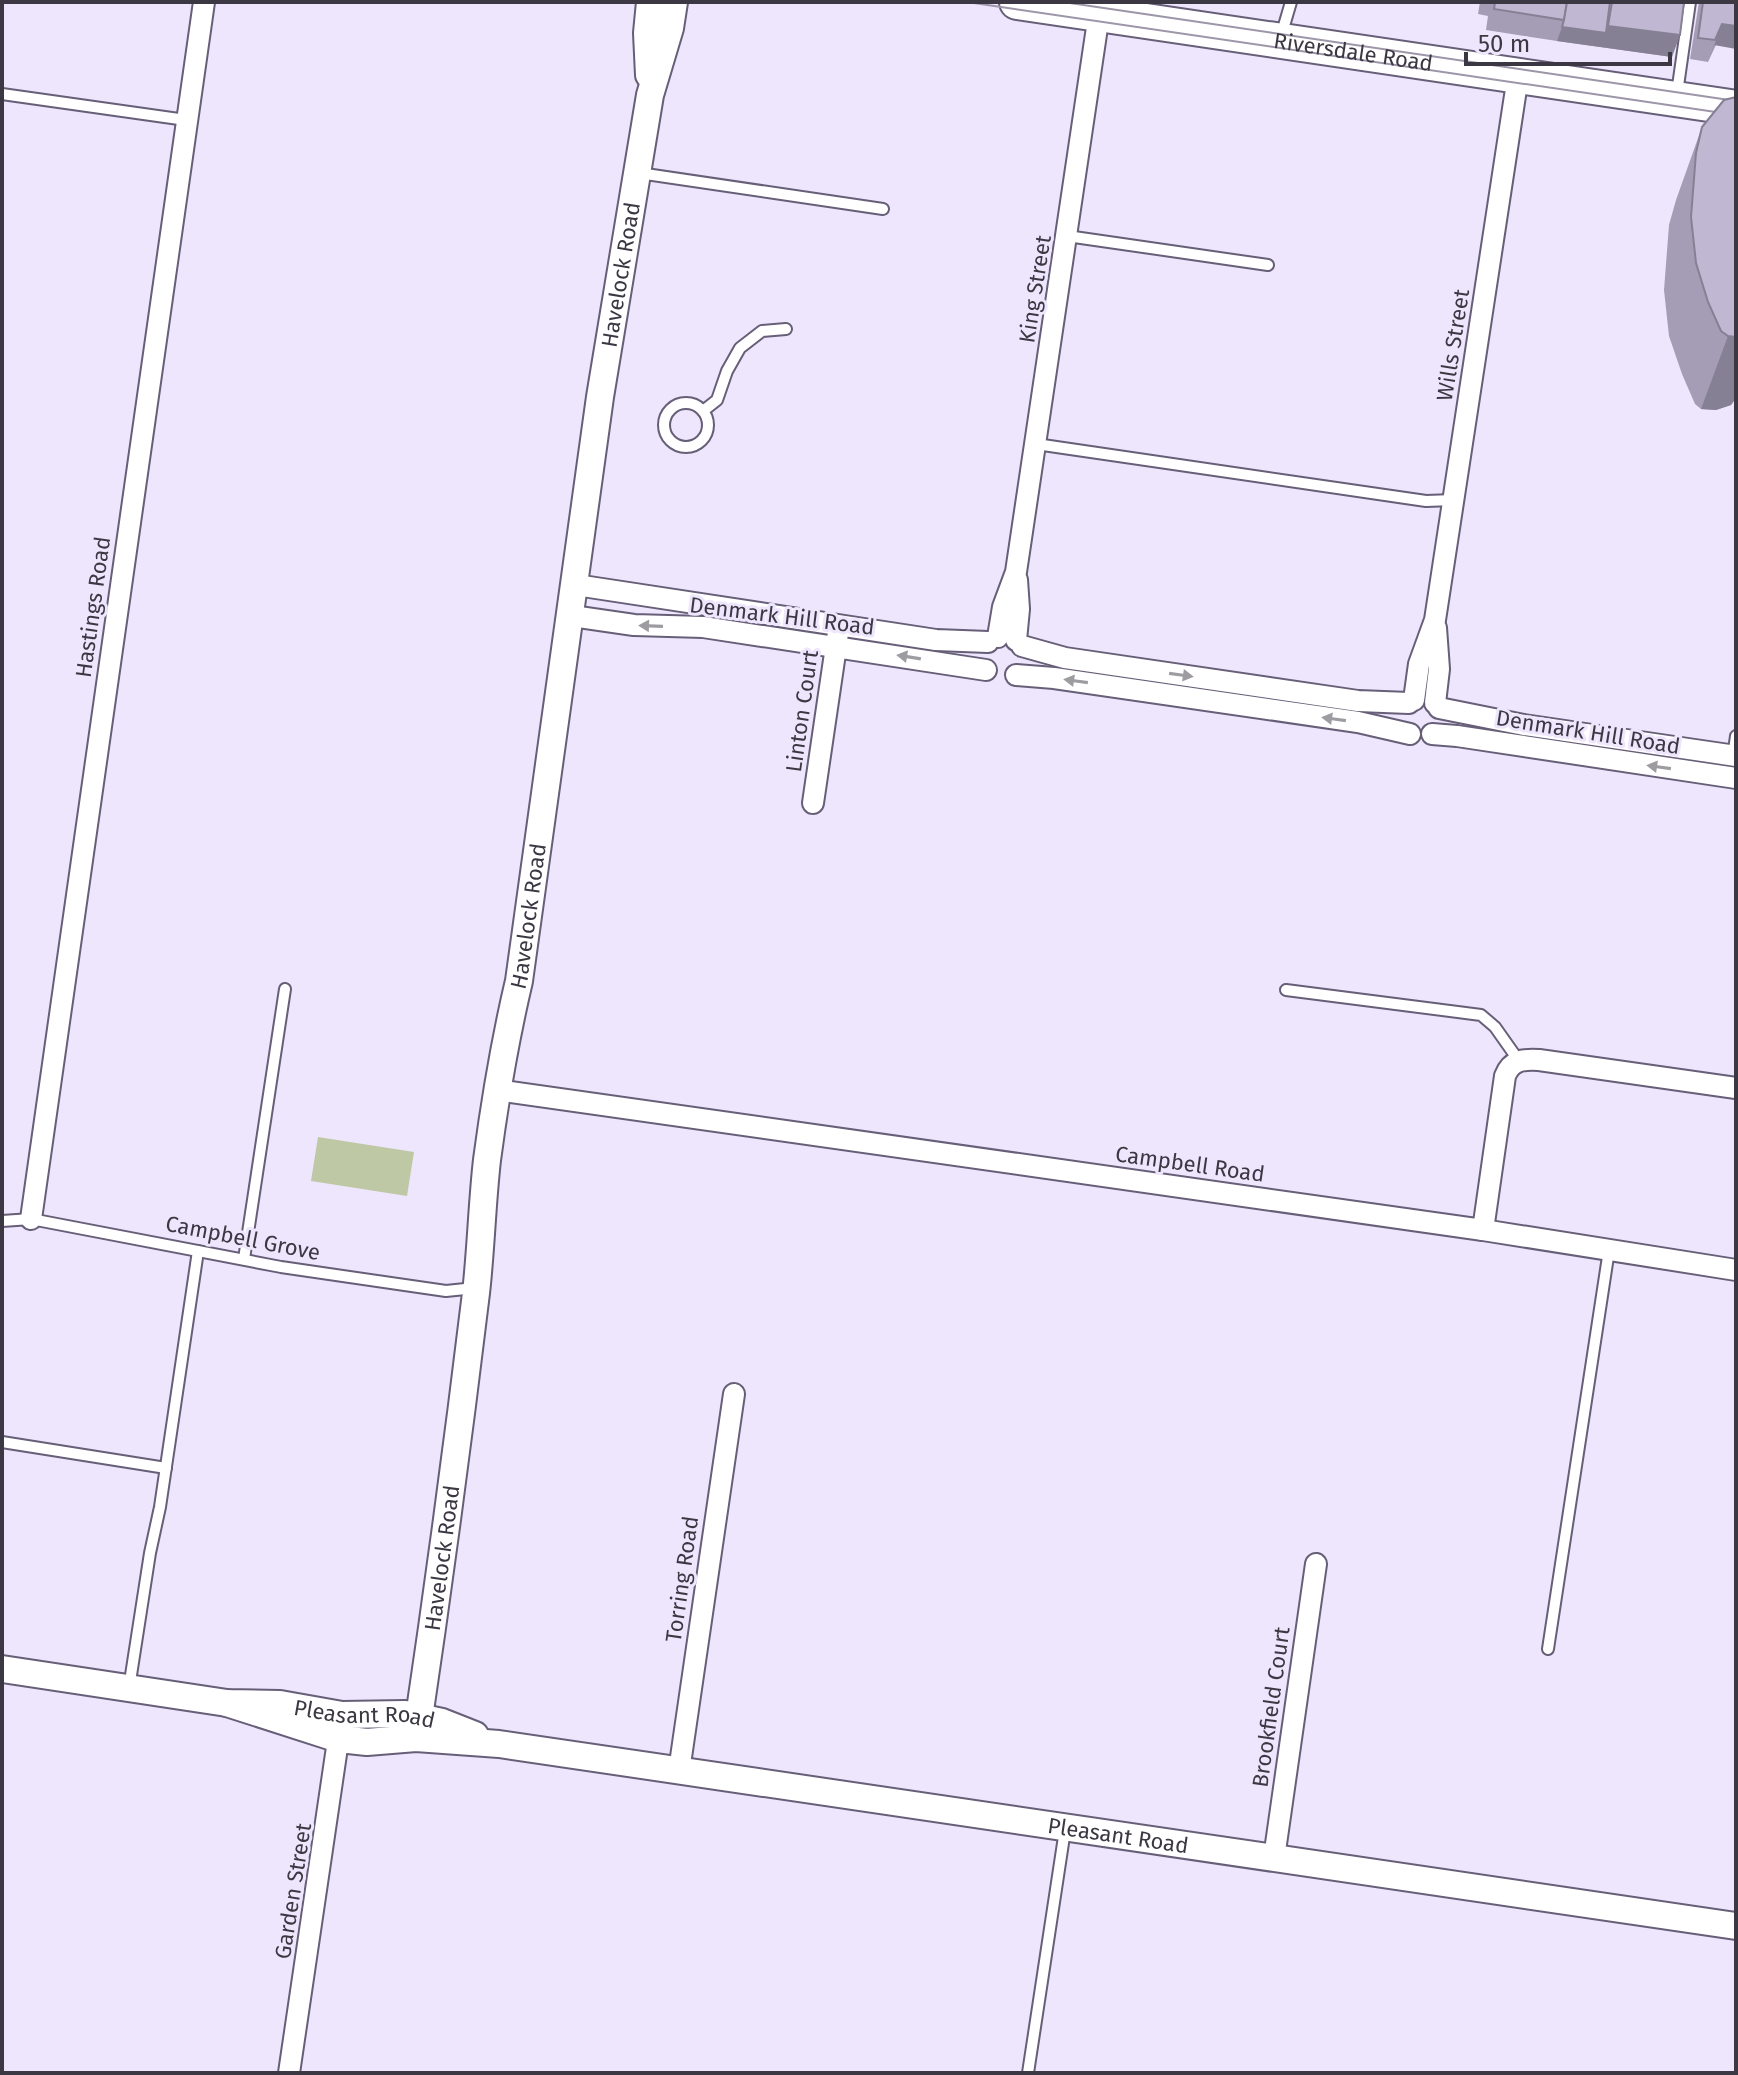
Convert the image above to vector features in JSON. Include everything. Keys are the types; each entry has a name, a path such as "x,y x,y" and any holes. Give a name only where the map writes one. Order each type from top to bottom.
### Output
{"main road":[{"name":"Riversdale Road","path":"1017,2 1736,108"}],"street":[{"name":"Hastings Road","path":"31,1219 204,2"},
{"name":"Havelock Road","path":"650,2 647,33 650,95"},
{"name":"Havelock Road","path":"418,1727 476,1287 497,1090 504,1043 519,981 600,397 650,95 670,28 674,2"},
{"name":"King Street","path":"1006,641 1003,607 1016,572 1099,14"},
{"name":"Wills Street","path":"1411,702 1419,664 1435,620 1518,76"},
{"name":"Denmark Hill Road","path":"576,585 936,640 1006,641 1079,660 1358,701 1411,702"},
{"name":"Denmark Hill Road","path":"572,616 634,625 703,627 986,670"},
{"name":"Wills Street","path":"1435,620 1439,669 1437,705"},
{"name":"Linton Court","path":"813,803 839,625"},
{"path":"1016,675 1025,661 1006,641 981,656 986,670 1001,679 1016,675 1054,678 1328,718 1423,737 1440,727 1437,705 1423,698 1411,702 1402,716 1410,734"},
{"name":"Denmark Hill Road","path":"1437,705 1524,725 1735,749"},
{"name":"Denmark Hill Road","path":"1432,734 1733,778"},
{"path":"1483,1230 1505,1076 1508,1068 1519,1061 1539,1060 1736,1088"},
{"name":"Campbell Road","path":"497,1090 1483,1230 1736,1270"},
{"name":"Torring Road","path":"679,1771 734,1394"},
{"name":"Brookfield Court","path":"1274,1858 1316,1564"},
{"name":"Pleasant Road","path":"2,1669 227,1703 340,1727 405,1714 418,1727 442,1722 499,1744 1736,1926"},
{"name":"Garden Street","path":"289,2073 340,1727"}],"lane":[{"path":"1279,41 1291,2"},
{"path":"1677,99 1690,2"},
{"path":"2,94 186,120"},
{"path":"637,173 883,209"},
{"path":"1067,236 1268,265"},
{"path":"703,411 717,400 727,371 740,348 756,334 786,329"},
{"path":"684,403 703,411 708,424 704,438 685,447 671,441 665,421 672,409 684,403"},
{"path":"1036,444 1426,501 1454,500"},
{"path":"1733,778 1735,749"},
{"path":"244,1259 285,989"},
{"path":"1286,990 1481,1015 1495,1027 1519,1061"},
{"name":"Campbell Grove","path":"2,1221 31,1219 281,1267 446,1291 476,1287"},
{"path":"1548,1649 1609,1250"},
{"path":"129,1688 198,1251"},
{"path":"2,1442 166,1468"},
{"path":"1028,2073 1065,1827"}],"green space":[{"path":"318,1137 414,1152 407,1196 311,1181"}],"building":[{"path":"1495,2 1567,2 1564,20 1494,9"},
{"path":"1567,2 1610,2 1606,33 1562,27"},
{"path":"1612,2 1684,2 1680,35 1608,26"},
{"path":"1703,2 1736,2 1736,26 1722,24 1715,40 1698,38"},
{"path":"1736,97 1736,337 1721,331 1708,302 1696,263 1691,217 1696,153 1702,127 1724,100"}],"tram line":[{"path":"967,2 1736,115"},
{"path":"1063,2 1736,101"}]}
